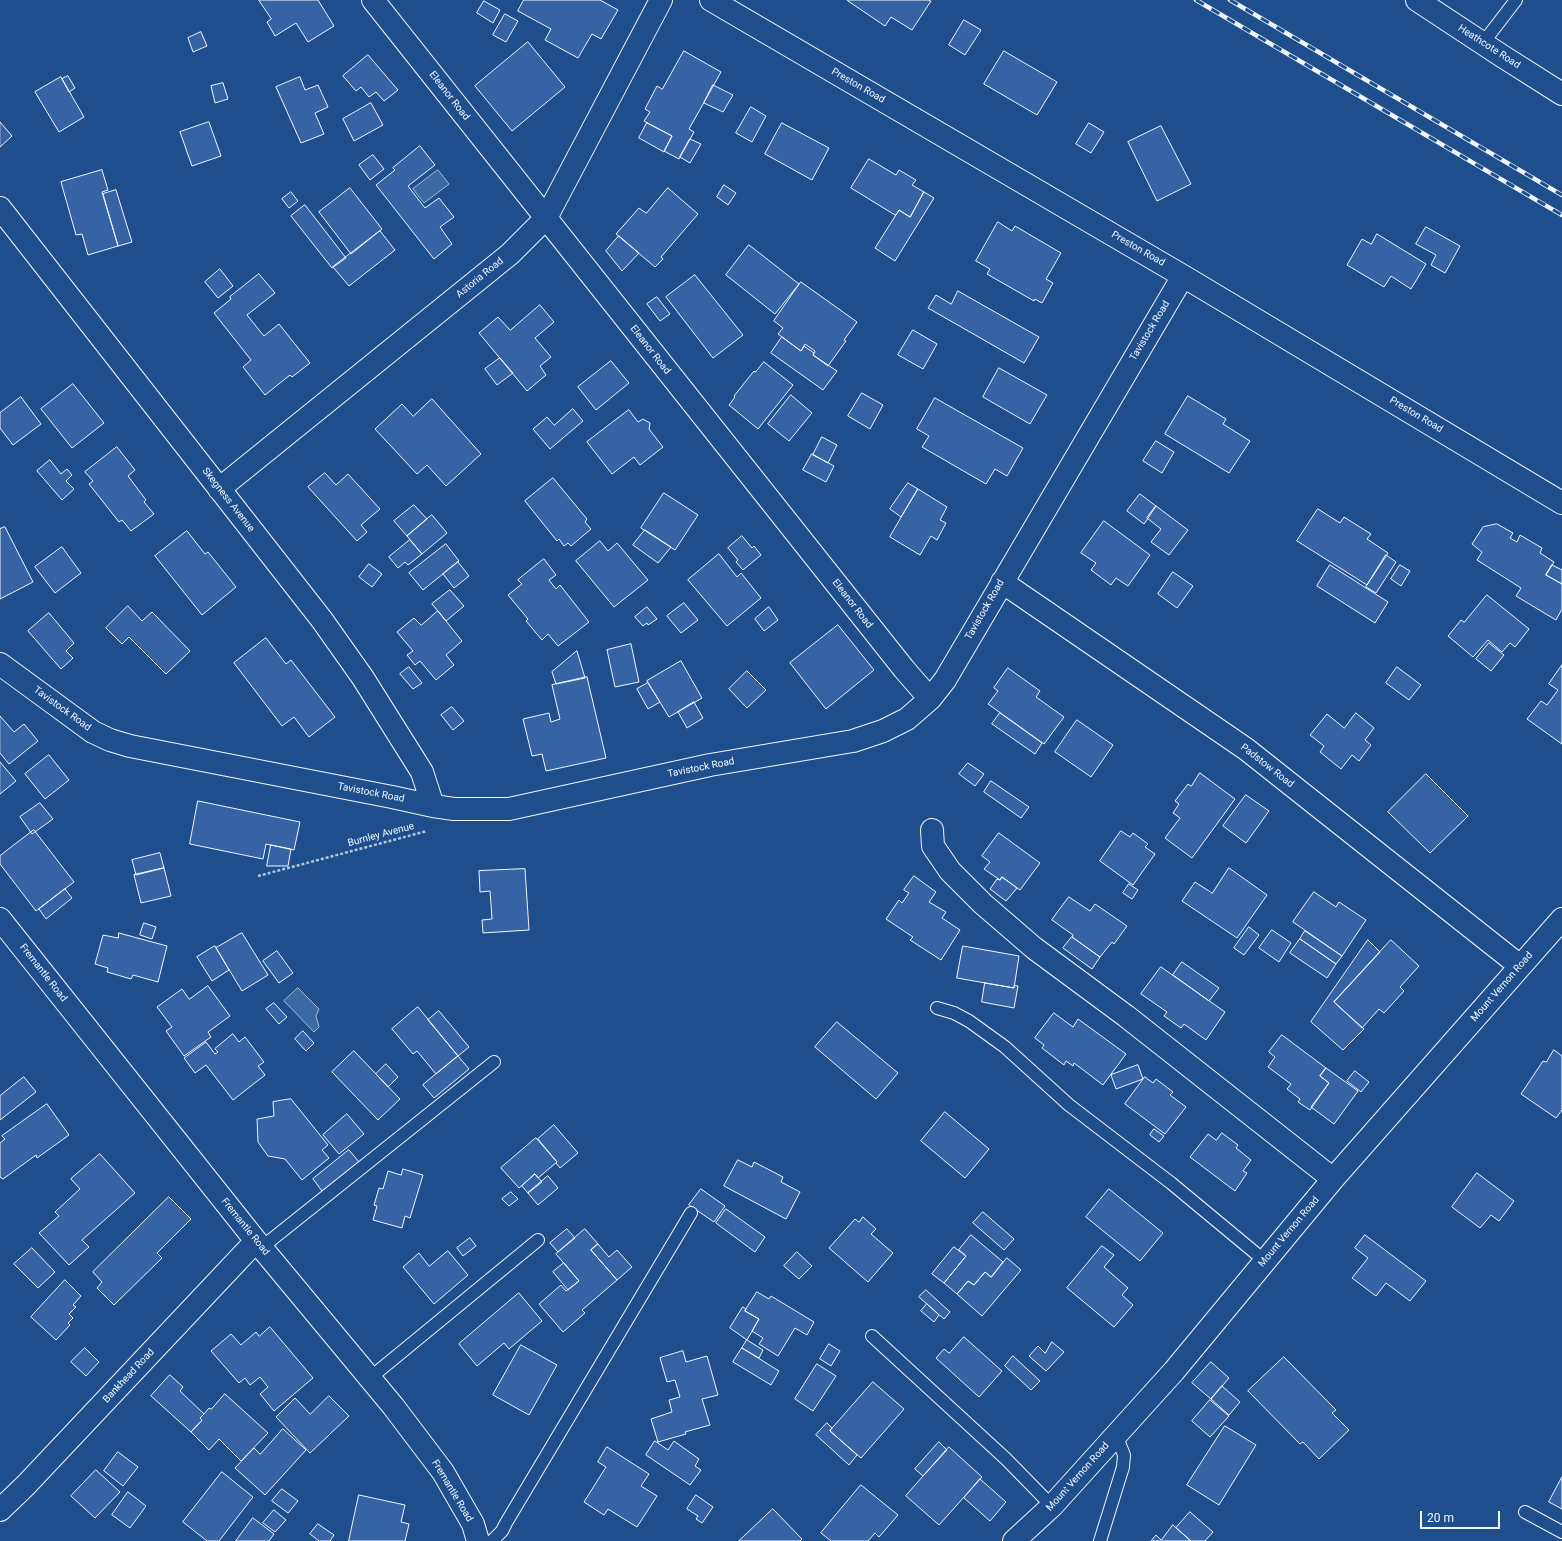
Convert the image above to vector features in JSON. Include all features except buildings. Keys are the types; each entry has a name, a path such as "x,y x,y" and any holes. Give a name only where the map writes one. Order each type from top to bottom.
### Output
{"street":[{"name":"Eleanor Road","path":"373,0 904,669 930,699"},
{"name":"Astoria Road","path":"219,489 510,254 546,218 661,0"},
{"name":"Preston Road","path":"711,0 1183,276 1562,503"},
{"name":"Heathcote Road","path":"1418,0 1562,94"},
{"name":"Skegness Avenue","path":"0,208 322,620 363,678 422,772 433,806"},
{"name":"Tavistock Road","path":"0,664 93,732 110,740 138,748 454,809 509,809 710,765 853,741 883,731 907,719 930,699 945,680 1183,276"},
{"name":"Padstow Road","path":"1002,582 1246,749 1520,966"},
{"path":"932,830 933,846 950,871 983,904 1034,948 1126,1016 1333,1179"},
{"name":"Fremantle Road","path":"0,919 258,1245 393,1406 443,1472 473,1524 478,1541"},
{"name":"Mount Vernon Road","path":"1014,1541 1052,1506 1174,1371 1333,1179 1562,919"},
{"name":"Bankhead Road","path":"0,1510 258,1245"}],"lane":[{"path":"1483,43 1516,0"},
{"path":"937,1008 954,1013 969,1021 1005,1047 1069,1105 1138,1157 1265,1261"},
{"path":"258,1245 494,1062"},
{"path":"492,1541 504,1527 691,1213"},
{"path":"370,1378 538,1240"},
{"path":"872,1336 1006,1459 1052,1506"},
{"path":"1100,1541 1123,1467 1124,1455 1116,1435"},
{"path":"1525,1512 1562,1532"}],"path":[{"name":"Burnley Avenue","path":"258,876 433,829"}],"water":[{"path":"438,170 449,184 424,203 413,189"},
{"path":"298,988 319,1009 316,1016 319,1027 314,1032 284,1001"}],"railway":[{"path":"1196,0 1562,215"},
{"path":"1230,0 1562,195"}]}
